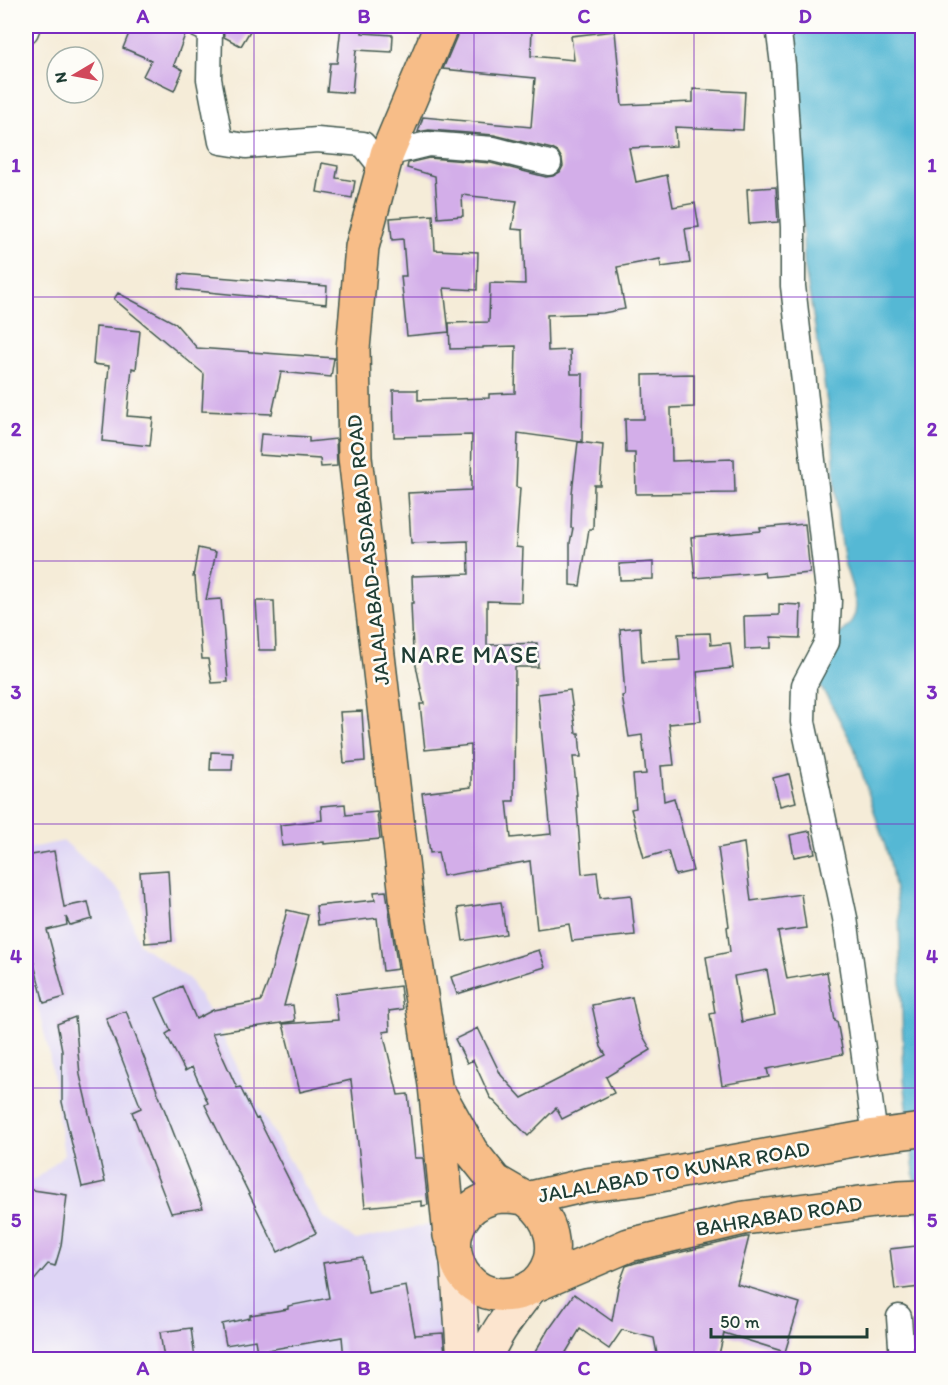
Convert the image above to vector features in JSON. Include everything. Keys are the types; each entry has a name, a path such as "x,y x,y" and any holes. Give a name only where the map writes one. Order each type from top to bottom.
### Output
{"main road":[{"name":"JALALABAD-ASDABAD ROAD","path":"441,26 385,161 362,247 353,349 355,457 407,905 435,1085 450,1236 455,1251"},
{"name":"JALALABAD TO KUNAR ROAD","path":"435,1085 471,1151 495,1181 526,1199 586,1185 649,1177 899,1133"},
{"path":"464,1359 455,1251 458,1226 467,1212 479,1203 494,1197 510,1196 526,1199 546,1221 552,1234 553,1250 550,1264 507,1320 485,1359"},
{"name":"BAHRABAD ROAD","path":"531,1287 629,1245 744,1218 915,1197"},
{"path":"455,1251 464,1275 474,1286 488,1293 503,1296 518,1294 531,1287"}],"street":[{"path":"26,31 28,26"},
{"path":"199,26 210,31 208,80 221,142 246,146 317,140 363,144 385,161 428,144 493,149 549,163"},
{"path":"778,26 783,65 793,226 793,286 829,600 827,642 804,685 803,722 845,918 899,1133"},
{"path":"899,1317 902,1359"}],"shaded area":[{"path":"64,841 123,894 139,944 189,979 218,1027 249,1091 323,1217 356,1240 441,1222 457,1359 26,1359 26,1183 36,1179 64,1155 49,1052 26,961 26,849"}],"water":[{"path":"792,26 922,26 922,1268 904,1078 899,914 890,862 854,747 818,683 835,639 850,624 856,606 844,562 838,525 833,445 804,263"}],"building":[{"path":"132,26 185,26 186,32 174,65 183,70 174,91 143,76 151,60 123,48"},
{"path":"223,26 253,26 241,46 224,37"},
{"path":"341,26 362,26 362,33 393,35 392,52 356,50 352,93 327,91 330,63 337,63"},
{"path":"509,26 532,26 531,56 574,60 571,36 615,31 622,105 693,102 693,89 745,92 743,130 675,127 676,146 629,148 636,182 667,175 673,207 695,203 699,227 685,229 690,263 661,267 660,259 617,267 625,309 603,313 547,315 548,351 570,350 571,374 583,374 582,442 518,433 516,487 520,488 516,547 523,548 521,602 487,601 487,645 537,643 538,667 515,667 514,801 507,801 511,838 551,834 538,694 570,690 576,733 579,733 581,757 573,757 582,874 597,872 600,898 631,895 635,935 572,941 569,924 537,929 530,861 443,876 438,852 430,853 422,793 471,787 471,745 425,750 420,704 424,704 413,651 412,576 469,574 468,541 411,543 408,493 471,490 472,435 394,437 393,390 418,390 418,400 489,398 489,394 515,393 516,346 450,349 449,323 489,322 490,283 525,284 523,230 512,229 517,201 462,195 463,216 438,218 435,176 407,168 408,163 429,158 491,163 546,177 560,172 563,166 562,159 558,152 552,149 494,135 429,130 418,132 423,117 531,127 535,78 443,69 459,31 509,30"},
{"path":"322,163 338,166 336,178 355,181 352,198 317,192"},
{"path":"776,187 778,222 749,224 747,189"},
{"path":"433,215 435,250 478,252 477,290 444,288 449,332 407,336 401,276 406,276 403,239 392,240 390,218"},
{"path":"180,274 327,286 326,304 178,289"},
{"path":"118,293 175,323 197,348 334,358 331,377 281,372 272,414 202,411 204,374 114,299"},
{"path":"96,327 140,331 136,369 132,368 127,416 153,418 150,446 102,441 109,366 93,364"},
{"path":"694,374 694,407 671,408 672,461 734,459 735,493 636,494 635,453 626,453 625,419 644,419 643,375"},
{"path":"261,434 309,437 309,442 336,439 337,466 321,467 320,459 259,455"},
{"path":"578,442 603,445 600,485 594,485 593,529 589,529 580,586 570,585 572,493"},
{"path":"805,524 810,573 765,577 764,572 695,578 691,537 761,531 760,528"},
{"path":"198,548 216,552 206,600 221,599 228,682 212,683 208,659 202,659 195,577 193,577"},
{"path":"653,562 653,579 620,580 619,564"},
{"path":"256,601 274,601 276,650 259,650"},
{"path":"779,604 801,605 800,638 771,637 771,648 745,649 744,616 779,615"},
{"path":"640,627 642,662 680,660 678,634 710,633 711,645 730,643 733,668 697,672 701,721 669,724 674,765 661,766 664,801 674,798 693,871 675,875 668,851 644,858 631,809 636,808 633,775 646,774 642,735 629,737 622,696 625,695 620,629"},
{"path":"362,711 365,761 344,763 340,712"},
{"path":"211,752 233,753 232,770 210,770"},
{"path":"789,774 796,802 780,806 773,778"},
{"path":"345,804 346,815 377,812 380,839 282,846 280,825 322,820 321,806"},
{"path":"810,831 815,853 794,857 790,835"},
{"path":"744,843 751,901 801,894 806,928 778,932 787,979 827,972 843,1054 767,1069 769,1077 722,1085 710,1014 715,1013 706,957 730,952 727,927 729,926 718,848","holes":["767,970 775,1015 742,1022 734,976"]},
{"path":"54,851 64,907 88,902 92,919 70,925 66,917 67,925 47,930 65,997 44,1003 26,932 26,856"},
{"path":"168,870 172,941 145,943 140,872"},
{"path":"386,891 398,969 383,971 377,918 318,925 316,906 375,900 374,892"},
{"path":"501,902 506,934 463,941 458,908"},
{"path":"287,910 308,915 284,1006 293,1005 295,1021 212,1033 237,1088 240,1087 256,1119 258,1118 316,1233 278,1252 205,1105 208,1103 192,1067 185,1071 166,1034 171,1031 156,998 182,986 196,1019 213,1010 261,1001 269,980"},
{"path":"539,950 545,967 457,994 451,977"},
{"path":"400,986 403,1009 389,1011 390,1031 383,1032 398,1095 408,1094 415,1158 423,1158 428,1205 422,1206 422,1201 365,1207 351,1080 300,1092 283,1024 338,1020 335,994"},
{"path":"632,997 639,1029 651,1050 606,1077 614,1093 562,1119 556,1108 528,1136 490,1097 473,1060 467,1063 455,1039 478,1028 501,1075 522,1098 606,1055 601,1047 592,1005"},
{"path":"126,1011 203,1208 171,1213 132,1112 141,1108 106,1018"},
{"path":"75,1017 80,1075 105,1182 82,1187 62,1102 62,1050 57,1024"},
{"path":"26,1189 67,1195 61,1246 55,1266 48,1264 26,1290"},
{"path":"749,1237 737,1284 800,1303 785,1352 724,1333 718,1359 667,1359 657,1354 654,1338 622,1330 609,1349 580,1329 562,1359 531,1359 549,1328 574,1294 612,1321 618,1287 626,1266"},
{"path":"916,1246 920,1287 895,1290 890,1249"},
{"path":"362,1257 368,1293 406,1286 415,1335 443,1333 445,1354 403,1359 344,1359 342,1337 257,1352 255,1340 226,1345 222,1324 250,1318 250,1315 288,1309 288,1306 329,1298 323,1263"},
{"path":"191,1328 195,1359 164,1359 160,1332"}],"district":[{"name":"NARE MASE","path":"470,655"}]}
